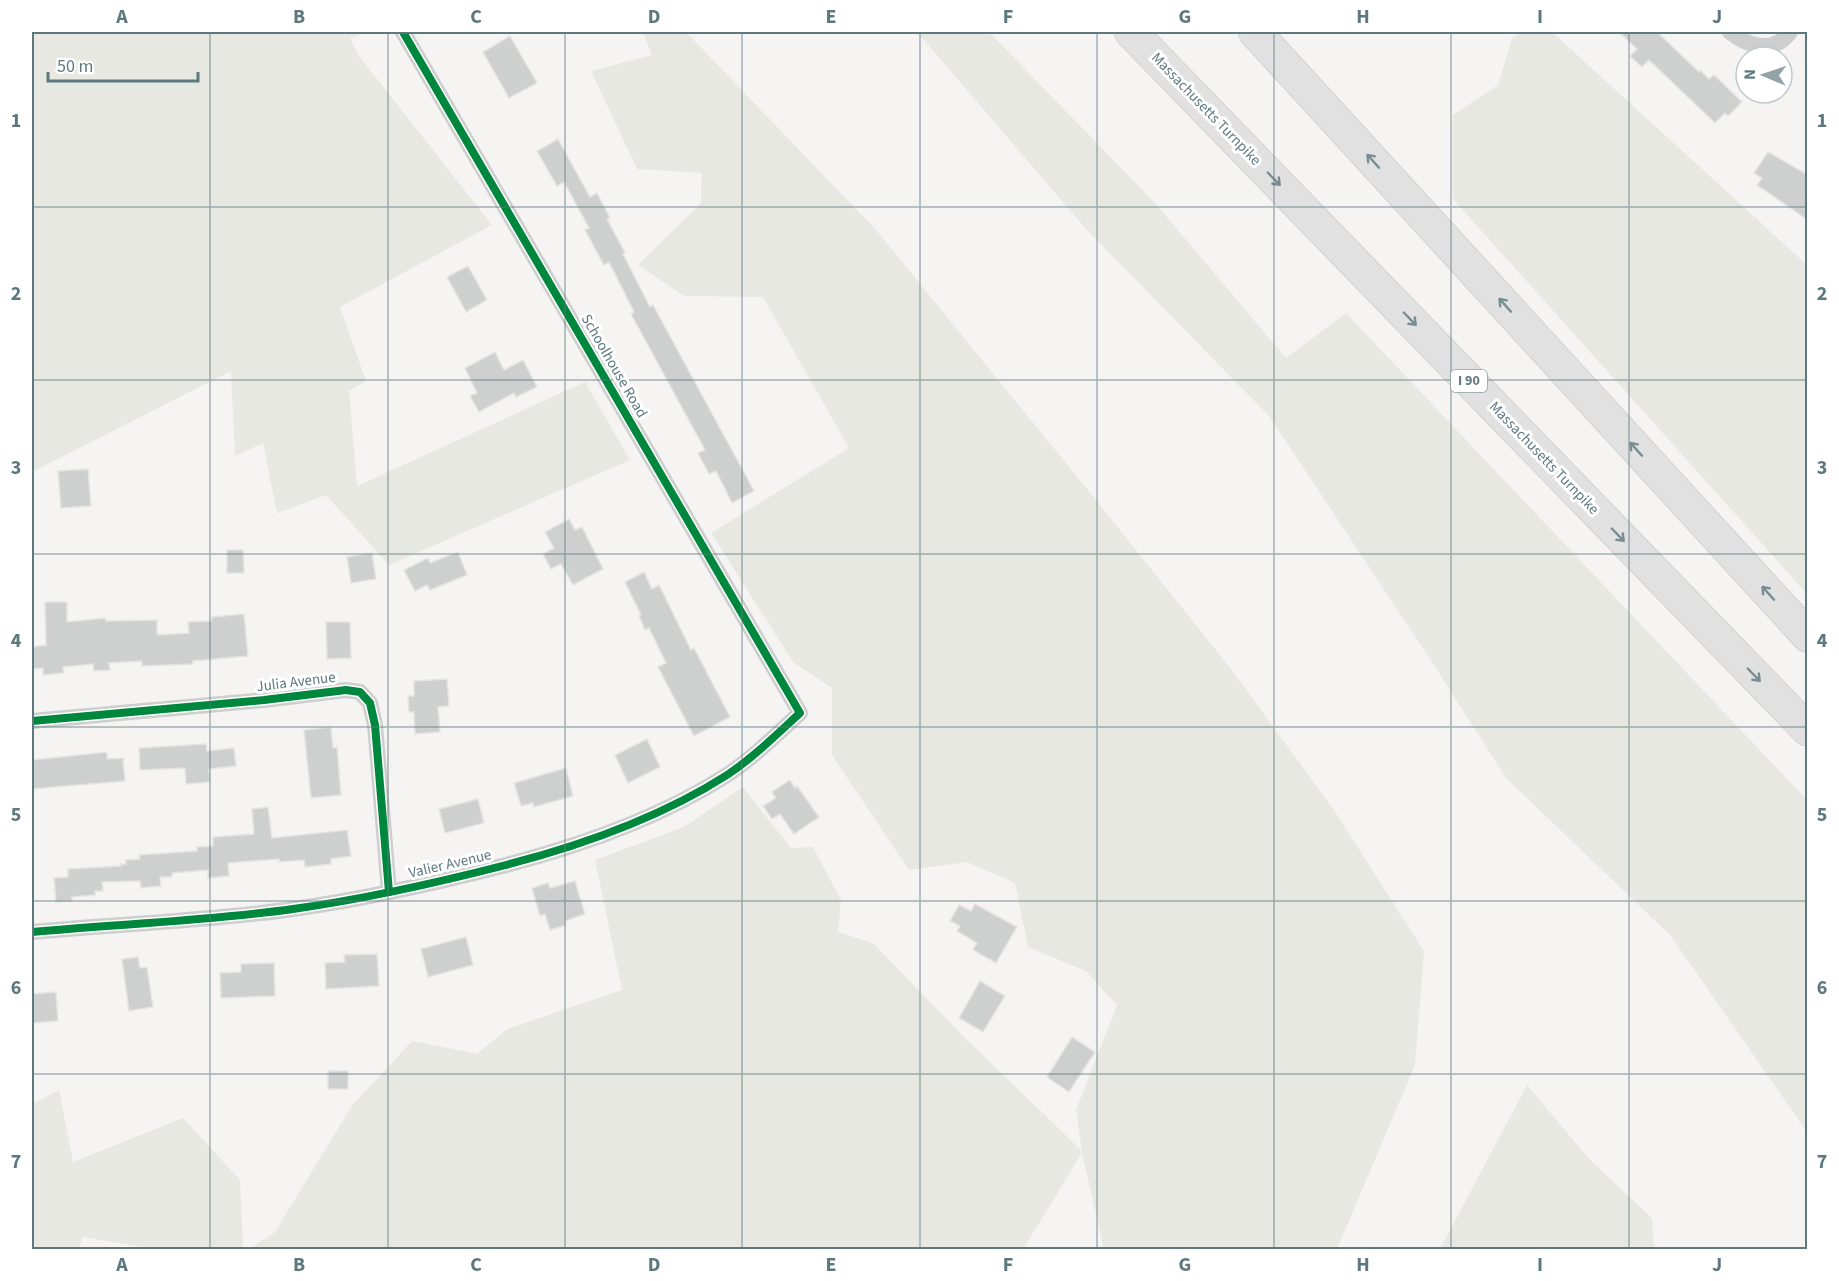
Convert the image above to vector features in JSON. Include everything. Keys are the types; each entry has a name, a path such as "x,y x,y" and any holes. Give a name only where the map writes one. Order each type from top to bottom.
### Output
{"highway":[{"name":"Massachusetts Turnpike","path":"1131,32 1808,729"},
{"path":"1255,32 1808,636"}],"street":[{"name":"Schoolhouse Road","path":"404,32 799,714"},
{"path":"1730,32 1746,42 1771,46 1779,43 1790,32"},
{"name":"Julia Avenue","path":"32,721 264,700 346,690 360,692 370,703 375,725 388,892"},
{"name":"Valier Avenue","path":"32,932 247,915 325,904 459,877 528,859 596,838 683,801 751,758 799,714"}],"shaded area":[{"path":"32,32 365,32 350,39 359,56 492,225 340,307 366,381 349,391 357,486 585,382 630,460 389,565 326,495 277,513 263,443 235,456 231,371 32,472"},
{"path":"643,32 686,32 877,231 1231,669 1334,810 1424,951 1415,1065 1337,1249 1104,1249 1082,1153 1025,1249 250,1249 275,1232 351,1107 412,1041 477,1054 507,1029 622,990 595,860 684,827 743,787 791,848 813,847 841,900 838,932 873,943 965,1038 1082,1151 1076,1110 1117,1005 1086,971 1028,947 1015,883 967,862 909,870 832,755 832,688 793,662 711,533 849,448 763,297 684,296 638,265 701,203 702,173 637,169 591,71 652,55"},
{"path":"917,32 989,32 1155,203 1286,358 1346,313 1807,800 1807,1132 1670,935 1506,778 1269,416 1086,229"},
{"path":"1523,32 1552,32 1807,265 1807,594 1453,199 1453,115 1498,85 1512,38"},
{"path":"1527,1085 1590,1160 1652,1218 1654,1249 1440,1249"},
{"path":"59,1090 73,1162 183,1118 240,1180 243,1249 143,1249 143,1247 83,1237 78,1249 32,1249 32,1104"}],"building":[{"path":"1619,32 1657,32 1699,72 1700,70 1709,79 1714,75 1734,94 1734,105 1739,105 1728,116 1725,113 1715,123 1649,60 1642,67 1630,56 1637,49"},
{"path":"510,36 537,83 509,98 483,52"},
{"path":"558,139 590,197 597,193 610,218 607,219 625,253 623,254 650,307 653,305 754,491 732,503 716,471 709,474 698,453 705,450 631,314 634,312 609,262 604,265 585,230 589,228 564,182 557,186 537,151"},
{"path":"1768,152 1808,175 1808,220 1757,185 1762,178 1754,173"},
{"path":"468,266 487,300 466,312 447,277"},
{"path":"495,352 504,370 523,360 537,387 516,397 514,393 479,412 470,396 477,393 465,368"},
{"path":"88,469 91,506 61,508 58,471"},
{"path":"569,519 575,530 582,527 603,569 573,585 561,564 551,569 543,554 554,548 545,532"},
{"path":"227,550 243,550 244,573 227,573"},
{"path":"458,552 467,575 430,590 427,585 415,591 404,570 428,558 430,563"},
{"path":"372,553 376,579 351,583 347,557"},
{"path":"644,572 652,589 659,585 691,650 694,648 730,717 694,736 658,667 666,663 649,628 645,630 639,616 641,615 625,582"},
{"path":"45,602 67,602 67,622 105,618 106,621 157,620 157,635 189,633 188,622 212,621 212,617 244,614 248,656 193,661 193,664 142,666 142,661 109,663 110,670 94,671 93,664 63,667 64,673 43,675 43,668 33,669 32,647 46,645"},
{"path":"326,622 350,622 351,658 327,659"},
{"path":"447,679 449,706 438,707 440,732 415,734 414,712 409,712 408,696 414,696 414,681"},
{"path":"331,727 333,748 337,747 341,795 311,798 304,730"},
{"path":"647,739 660,767 628,783 615,755"},
{"path":"206,744 207,751 234,748 236,766 209,769 210,782 186,784 185,768 140,770 139,748"},
{"path":"107,752 107,759 123,758 125,781 32,789 32,760"},
{"path":"566,768 573,796 534,807 533,803 521,806 514,783"},
{"path":"790,780 795,788 797,786 819,817 794,834 780,814 772,819 763,806 776,798 772,792"},
{"path":"478,799 484,823 445,833 439,809"},
{"path":"268,807 272,838 347,830 351,856 331,859 331,864 305,867 304,860 279,862 279,859 228,863 229,876 208,878 208,870 172,873 172,877 160,877 161,886 141,888 140,881 102,882 103,891 95,891 95,895 72,897 72,901 56,902 54,878 68,877 68,869 121,866 120,864 126,864 126,860 140,859 139,855 197,851 197,847 213,846 213,837 254,834 252,809"},
{"path":"575,881 585,914 565,921 566,925 550,930 545,914 540,916 532,888 548,883 550,888"},
{"path":"975,904 1017,927 996,963 973,950 977,943 957,931 960,926 950,921 959,905 971,911"},
{"path":"466,937 473,965 428,977 421,949"},
{"path":"377,954 379,986 326,989 325,963 345,962 344,955"},
{"path":"138,957 140,968 147,967 153,1007 129,1011 122,959"},
{"path":"274,963 275,996 221,998 220,973 241,972 241,964"},
{"path":"980,981 1005,996 983,1032 959,1018"},
{"path":"56,992 58,1021 32,1023 32,994"},
{"path":"1072,1037 1095,1052 1069,1092 1047,1077"},
{"path":"328,1071 348,1071 348,1089 328,1089"}],"cycle path":[{"path":"32,932 293,909 400,890 535,857 620,829 701,790 746,761 800,713 403,32"},
{"path":"32,721 264,700 346,690 360,692 370,703 375,725 389,892"}]}
